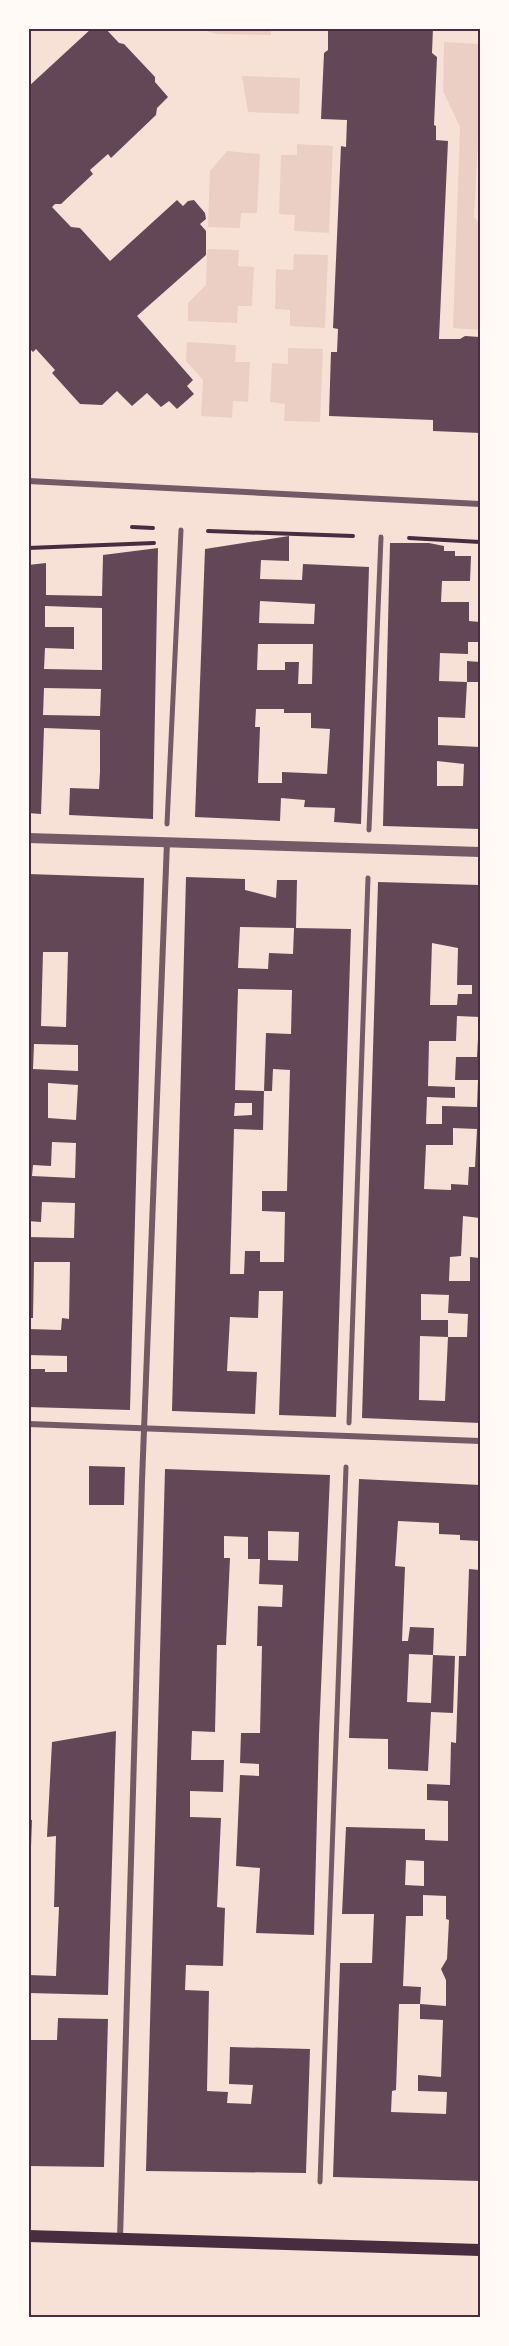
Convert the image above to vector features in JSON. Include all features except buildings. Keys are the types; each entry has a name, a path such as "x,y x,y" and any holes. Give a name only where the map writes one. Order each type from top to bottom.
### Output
{"main road":[{"path":"28,2236 480,2250"}],"street":[{"path":"28,481 480,504"},
{"path":"167,824 181,530"},
{"path":"369,830 381,537"},
{"path":"28,838 480,852"},
{"path":"120,2239 144,1429 167,842"},
{"path":"349,1423 368,878"},
{"path":"28,1424 480,1440"},
{"path":"320,2182 346,1467"}],"path":[{"path":"132,527 480,542"},
{"path":"28,548 181,542"}],"shaded area":[{"path":"200,29 271,29 271,35 216,34"},
{"path":"444,42 480,44 480,105 474,217 480,224 480,330 453,328 460,127 443,91"},
{"path":"242,76 300,78 299,114 248,112"},
{"path":"297,144 333,146 329,233 294,231 295,215 279,214 281,155 297,155"},
{"path":"227,151 260,154 257,213 241,213 240,228 208,227 210,171"},
{"path":"207,249 239,250 238,266 254,267 252,306 238,306 237,323 188,321 188,303 206,285"},
{"path":"294,254 328,255 325,328 290,326 290,310 275,309 276,269 293,270"},
{"path":"187,342 236,345 235,362 250,362 248,402 233,401 232,418 201,416 203,380 186,361"},
{"path":"288,348 323,349 320,422 284,421 285,404 270,402 272,363 288,364"}]}
